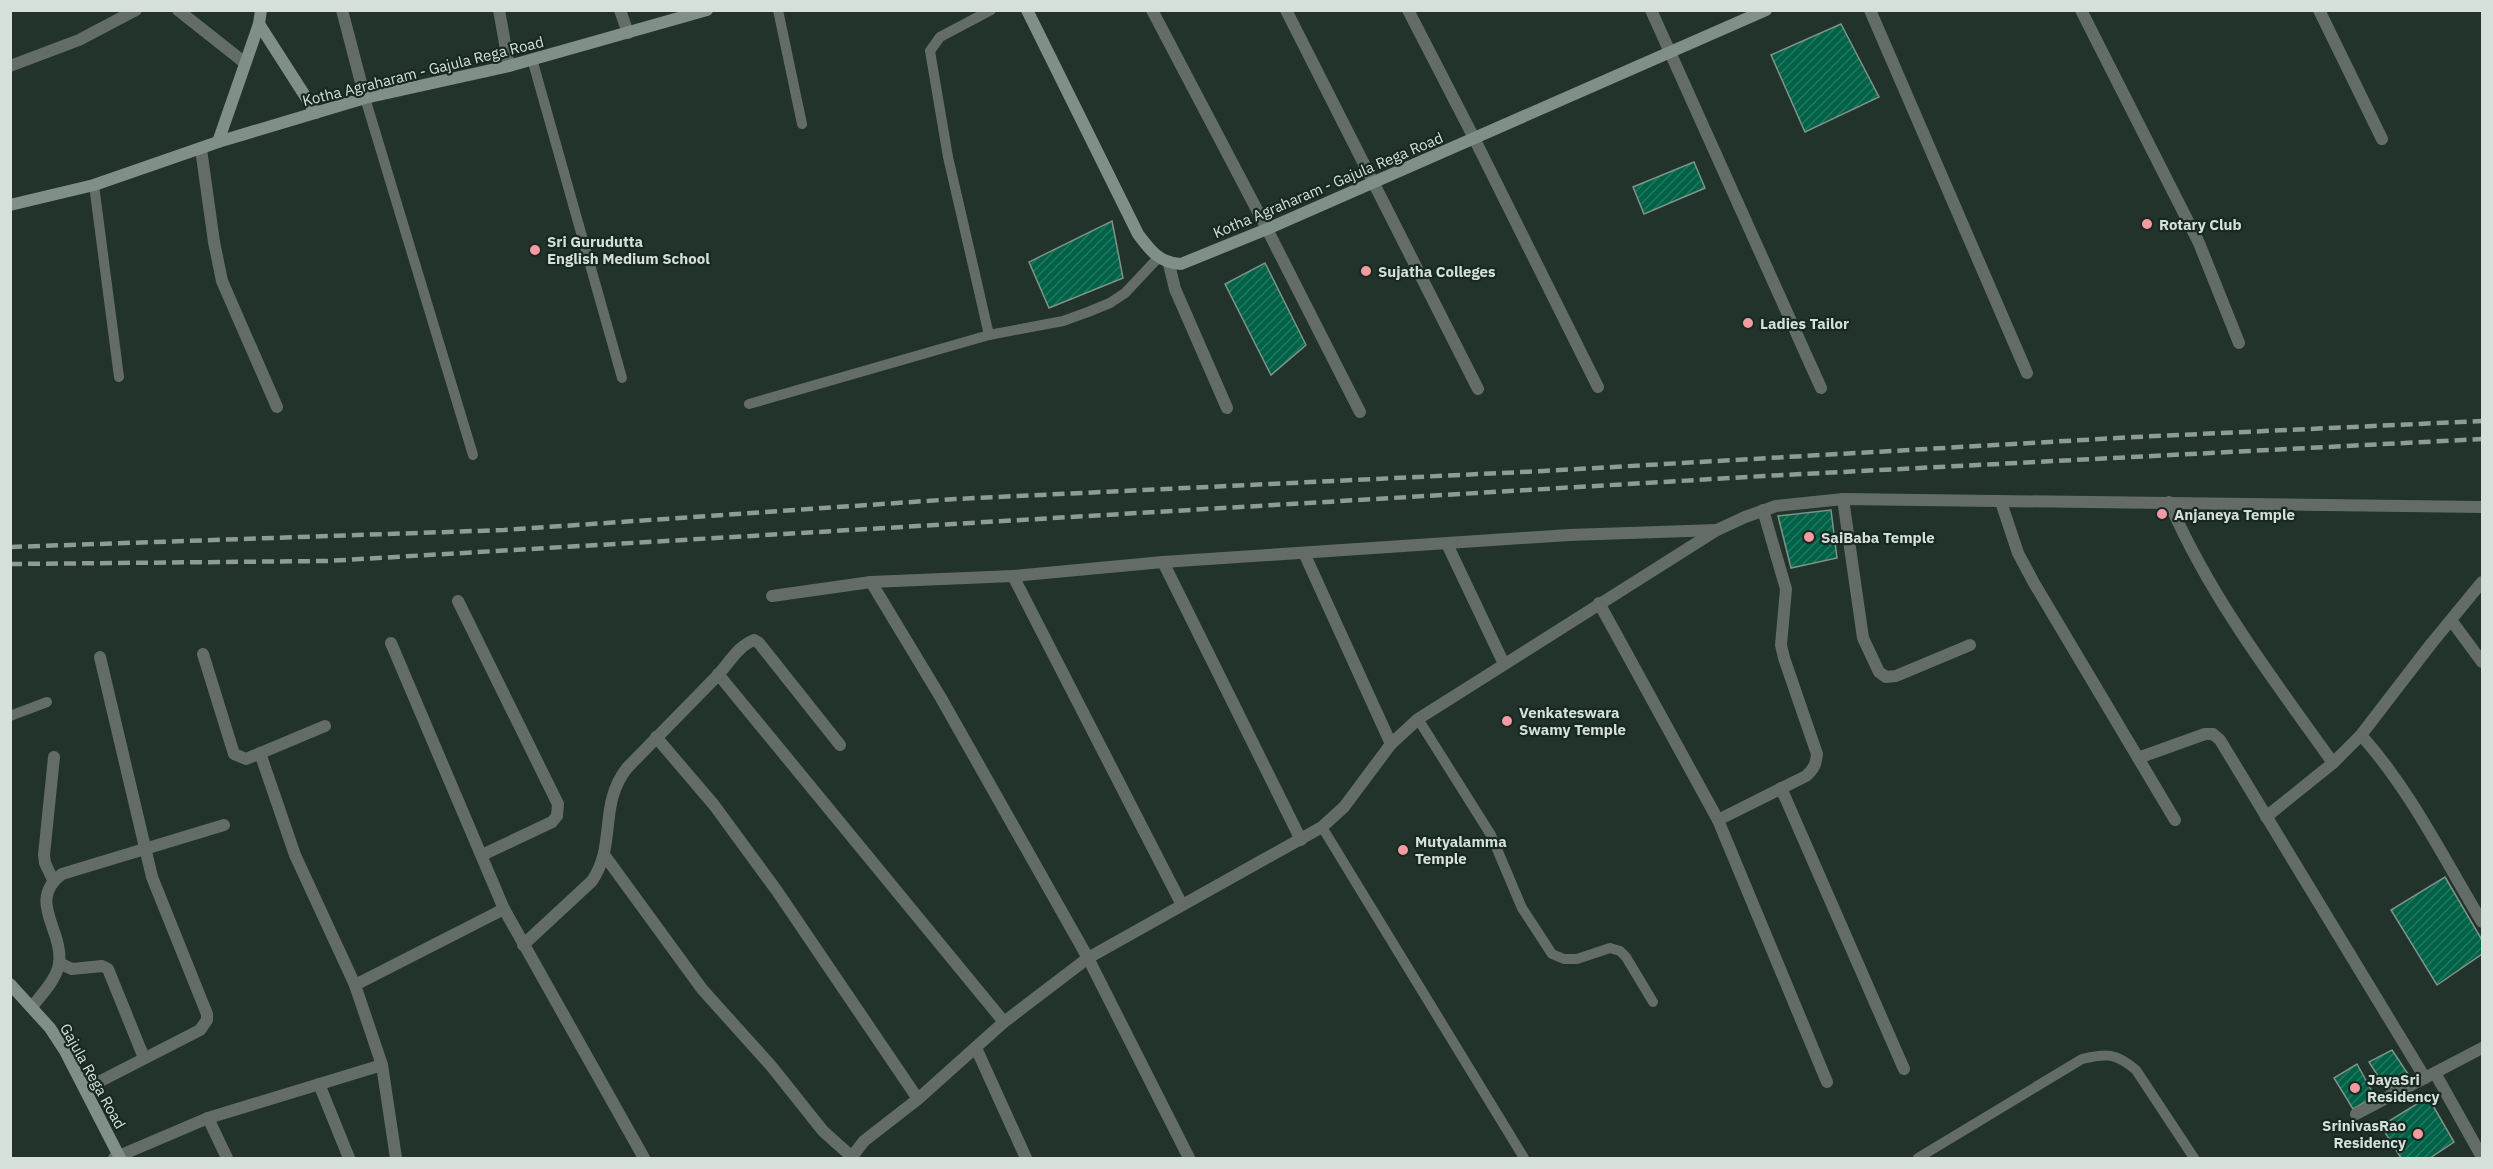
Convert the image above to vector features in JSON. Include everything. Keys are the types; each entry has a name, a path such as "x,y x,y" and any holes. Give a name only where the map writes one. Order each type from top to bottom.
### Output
{"main road":[{"path":"218,142 259,24 261,10"},
{"name":"Kotha Agraharam - Gajula Rega Road","path":"10,205 94,185 218,142 365,98 509,66 707,10"},
{"path":"1027,10 1137,234 1163,261"},
{"name":"Kotha Agraharam - Gajula Rega Road","path":"1163,261 1181,264 1267,229 1766,10"},
{"path":"259,24 316,113"},
{"name":"Gajula Rega Road","path":"10,984 50,1028 65,1051 118,1158"}],"street":[{"path":"10,66 79,40 136,10"},
{"path":"178,10 245,63"},
{"path":"342,10 365,98"},
{"path":"499,10 509,66"},
{"path":"620,10 628,33"},
{"path":"1152,10 1360,412"},
{"path":"1286,10 1478,390"},
{"path":"1408,10 1598,387"},
{"path":"1651,10 1821,388"},
{"path":"1870,10 2027,373"},
{"path":"2081,10 2199,243 2239,342"},
{"path":"2319,10 2382,139"},
{"path":"201,149 222,281 277,407"},
{"path":"1163,261 1227,408"},
{"path":"1843,500 1863,638 1879,672 1886,677 1896,676 1970,645"},
{"path":"605,856 702,989 772,1067 823,1131 851,1158 864,1141 918,1099 1004,1022 1088,958 1301,840 1322,826 1344,807 1391,744 1418,718 1717,530 1763,510 1776,506 1843,500 2482,507"},
{"path":"2001,502 2018,553 2175,820"},
{"path":"2169,502 2208,580 2237,627 2333,763"},
{"path":"1718,820 1812,771 1817,754 1784,658 1782,645 1786,589 1763,510"},
{"path":"772,596 871,582 1013,576 1163,562 1569,535 1717,530"},
{"path":"1448,544 1504,663"},
{"path":"1304,553 1391,744"},
{"path":"1163,562 1301,840"},
{"path":"1013,576 1182,905"},
{"path":"871,582 941,698 1088,958 1189,1158"},
{"path":"2266,817 2333,763 2361,735 2482,582"},
{"path":"458,601 558,804 558,816 552,822 482,855"},
{"path":"1599,603 1718,820 1827,1082"},
{"path":"2451,620 2482,662"},
{"path":"523,945 592,881 605,856 610,801 616,781 741,647 754,640 840,745"},
{"path":"391,643 504,909 638,1156"},
{"path":"203,654 234,754 246,759 325,726"},
{"path":"85,1089 200,1030 207,1020 207,1014 159,895 144,848 100,657"},
{"path":"718,674 1004,1022"},
{"path":"2138,758 2205,734 2213,734 2220,740 2266,817 2482,1157"},
{"path":"2361,735 2392,772 2482,922"},
{"path":"656,738 714,805 918,1099"},
{"path":"260,753 295,855 356,985 382,1065 396,1158"},
{"path":"53,880 45,863 45,855 54,757"},
{"path":"1781,788 1904,1069"},
{"path":"32,1007 54,976 59,963 45,899 47,888 53,880 62,874 224,825"},
{"path":"356,985 504,909"},
{"path":"59,963 72,969 102,966 108,969 144,1058"},
{"path":"976,1048 1026,1158"},
{"path":"2356,1114 2482,1048"},
{"path":"118,1158 208,1118 382,1065"},
{"path":"320,1084 349,1158"},
{"path":"208,1118 227,1158"}],"lane":[{"path":"778,10 802,124"},
{"path":"988,335 948,157 930,51 940,37 991,10"},
{"path":"532,59 622,378"},
{"path":"365,98 473,454"},
{"path":"94,185 119,377"},
{"path":"749,404 988,335 1063,321 1110,303 1163,261"},
{"path":"10,716 47,702"},
{"path":"1418,718 1491,835 1522,908 1552,954 1564,959 1577,959 1610,948 1620,951 1653,1002"},
{"path":"1322,826 1524,1158"},
{"path":"1918,1158 2082,1059 2110,1054 2123,1059 2136,1070 2194,1158"}],"building":[{"path":"1841,24 1879,97 1805,132 1771,55"},
{"path":"1694,162 1705,188 1644,214 1633,187"},
{"path":"1112,221 1123,278 1049,308 1029,262"},
{"path":"1265,263 1306,345 1271,375 1225,284"},
{"name":"SaiBaba Temple","path":"1831,510 1837,558 1791,568 1778,516"},
{"path":"2445,877 2482,940 2482,954 2437,985 2391,910"},
{"path":"2392,1050 2410,1077 2387,1090 2369,1062"},
{"name":"JayaSri Residency","path":"2357,1064 2375,1097 2353,1109 2334,1078"},
{"name":"SrinivasRao Residency","path":"2428,1097 2454,1142 2430,1158 2401,1158 2381,1126"}],"railway":[{"path":"10,547 504,530 955,499 1543,471 2135,437 2482,421"},
{"path":"10,564 327,561 1764,476 2482,439"}],"place":[{"name":"Rotary Club","path":"2147,224"},
{"name":"Sri Gurudutta English Medium School","path":"535,250"},
{"name":"Sujatha Colleges","path":"1366,271"},
{"name":"Ladies Tailor","path":"1748,323"},
{"name":"Anjaneya Temple","path":"2162,514"},
{"name":"SaiBaba Temple","path":"1809,537"},
{"name":"Venkateswara Swamy Temple","path":"1507,721"},
{"name":"Mutyalamma Temple","path":"1403,850"},
{"name":"JayaSri Residency","path":"2355,1088"},
{"name":"SrinivasRao Residency","path":"2418,1134"}]}
